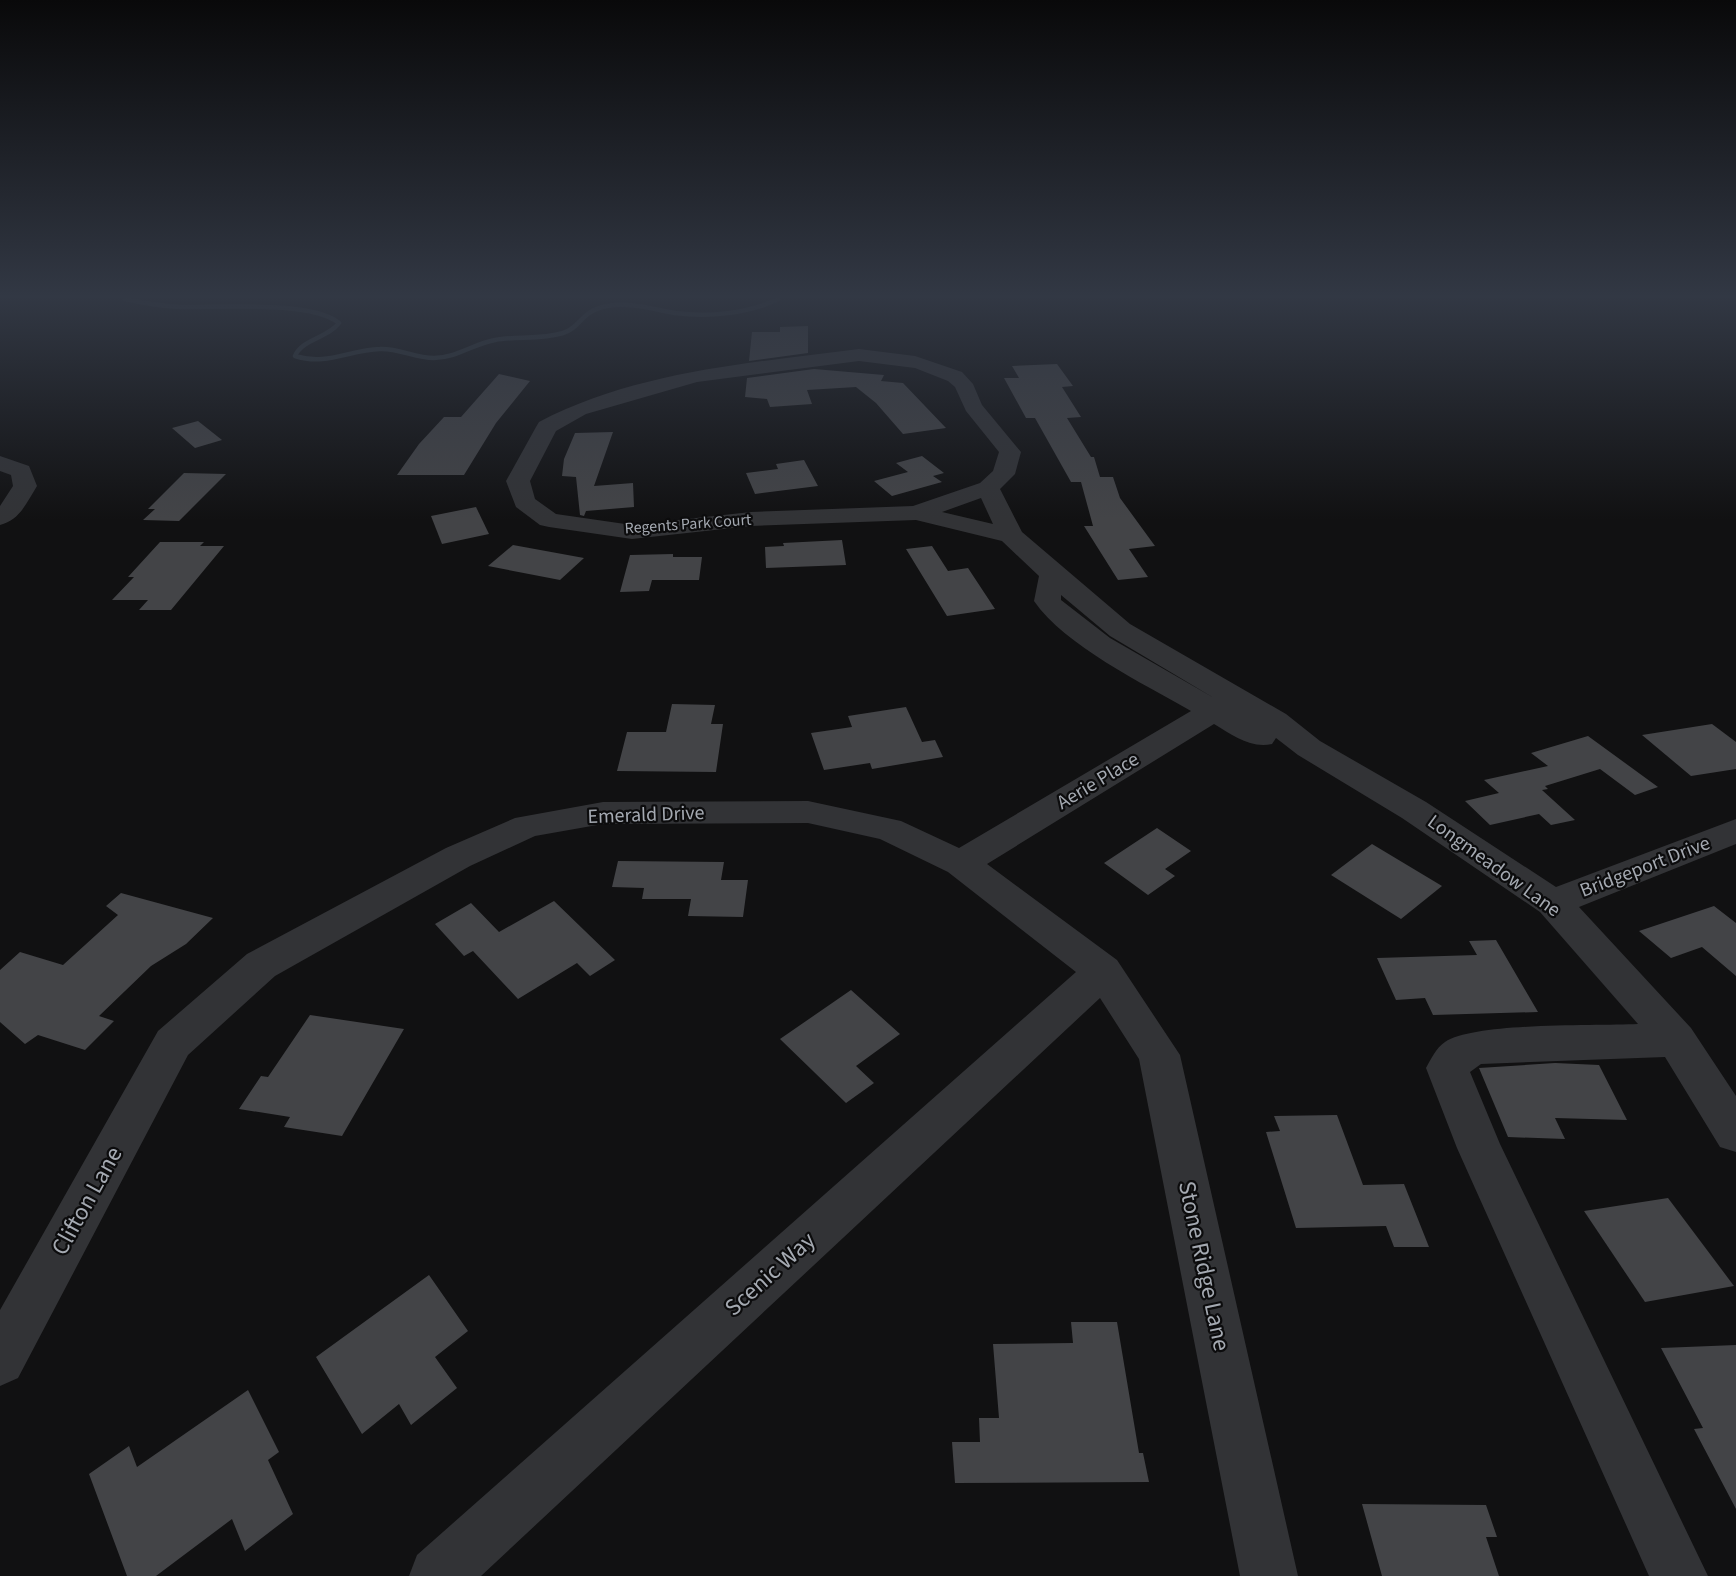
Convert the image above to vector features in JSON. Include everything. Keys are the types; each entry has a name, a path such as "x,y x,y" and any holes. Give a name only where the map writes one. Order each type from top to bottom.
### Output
{"street":[{"name":"Regents Park Court","path":"722,373 695,376 579,410 547,427 518,481 524,502 549,520 632,532 751,519 916,513 988,488 1004,474 1010,452 1002,436 974,408 963,382 945,373"},
{"path":"0,463 21,471 24,486 13,507 0,518"},
{"name":"Longmeadow Lane","path":"988,488 1011,536 1052,574 1047,601 1061,617 1090,638 1223,706 1262,737 1309,748 1414,810 1553,903 1676,1040 1736,1133"},
{"name":"Longmeadow Lane","path":"916,513 1011,536"},
{"name":"Aerie Place","path":"961,863 1223,706"},
{"name":"Emerald Drive","path":"173,1043 261,965 458,857 527,826 603,813 808,812 889,829 961,863 1103,971"},
{"name":"Bridgeport Drive","path":"1553,903 1736,831"},
{"name":"Scenic Way","path":"438,1576 1103,971"},
{"name":"Stone Ridge Lane","path":"1103,971 1159,1055 1269,1576"},
{"path":"1676,1040 1481,1047 1460,1054 1447,1068 1479,1148 1679,1576"},
{"name":"Clifton Lane","path":"0,1360 173,1043"}],"building":[{"path":"788,373 884,375 881,381 903,383 946,428 903,434 876,403 856,387 807,390 812,404 770,407 767,399 745,397 747,378"},
{"path":"1016,373 1063,373 1073,386 1062,387 1081,417 1067,418 1091,457 1094,457 1100,477 1113,477 1120,498 1155,546 1129,549 1148,577 1118,580 1084,526 1093,526 1081,482 1071,482 1035,418 1026,418 1004,378 1019,378"},
{"path":"499,374 530,381 496,423 464,475 397,475 419,444 444,417 461,417"},
{"path":"198,421 222,440 195,448 172,428"},
{"path":"613,432 594,486 633,483 634,507 586,511 584,516 580,515 576,477 562,476 564,459 575,433"},
{"path":"922,456 944,473 933,476 942,482 892,496 874,481 908,472 896,463"},
{"path":"804,460 818,486 755,494 746,473 778,469 776,464"},
{"path":"184,473 226,474 179,521 143,520 155,509 148,509"},
{"path":"476,507 489,534 442,544 431,516"},
{"path":"842,540 846,565 766,568 765,547 784,546 783,543"},
{"path":"160,542 204,542 200,546 224,546 171,610 139,610 148,600 112,600 134,577 128,577"},
{"path":"513,545 584,558 560,580 488,566"},
{"path":"932,546 948,571 968,568 995,609 947,616 906,549"},
{"path":"673,554 673,557 702,557 699,580 652,580 649,591 620,592 630,555"},
{"path":"672,704 715,705 711,724 723,724 716,772 617,771 627,732 666,732"},
{"path":"906,707 922,742 935,740 943,757 872,769 870,763 824,770 811,733 852,727 848,716"},
{"path":"1712,724 1736,742 1736,769 1691,776 1642,735"},
{"path":"1588,736 1658,787 1635,795 1600,769 1545,786 1548,789 1542,790 1575,820 1551,825 1539,814 1490,825 1465,801 1499,793 1484,780 1548,766 1531,753"},
{"path":"1157,828 1191,851 1165,869 1175,876 1148,895 1104,863"},
{"path":"1372,844 1442,886 1401,919 1331,875"},
{"path":"618,861 724,862 721,880 748,880 743,917 688,916 691,899 642,899 644,888 612,887"},
{"path":"121,893 213,918 186,944 151,966 99,1016 114,1021 85,1050 38,1035 25,1044 0,1022 0,970 20,952 63,965 118,915 106,906"},
{"path":"554,901 615,960 590,976 577,963 518,999 473,951 464,956 435,924 471,903 499,932"},
{"path":"1714,906 1736,923 1736,976 1702,947 1671,958 1639,931"},
{"path":"1496,940 1538,1012 1433,1015 1425,998 1396,1000 1377,958 1477,955 1469,941"},
{"path":"851,990 900,1034 856,1066 874,1083 846,1103 780,1039"},
{"path":"310,1015 404,1029 342,1136 284,1127 290,1117 239,1109 261,1076 268,1077"},
{"path":"1555,1063 1599,1065 1627,1120 1555,1118 1565,1139 1508,1137 1479,1068"},
{"path":"1337,1115 1363,1185 1404,1184 1429,1247 1394,1247 1386,1226 1296,1228 1266,1132 1280,1131 1274,1116"},
{"path":"1668,1198 1734,1286 1645,1302 1584,1211"},
{"path":"429,1275 468,1331 435,1357 457,1388 411,1425 399,1404 362,1434 316,1357"},
{"path":"1071,1322 1117,1322 1139,1453 1143,1453 1149,1482 955,1483 952,1442 980,1442 979,1418 999,1418 993,1344 1073,1343"},
{"path":"1736,1345 1736,1509 1694,1429 1703,1428 1661,1348"},
{"path":"248,1390 279,1452 268,1460 293,1514 245,1551 232,1519 156,1576 127,1576 89,1474 129,1446 137,1467"},
{"path":"1362,1504 1486,1505 1497,1537 1486,1537 1499,1576 1382,1576"}]}
